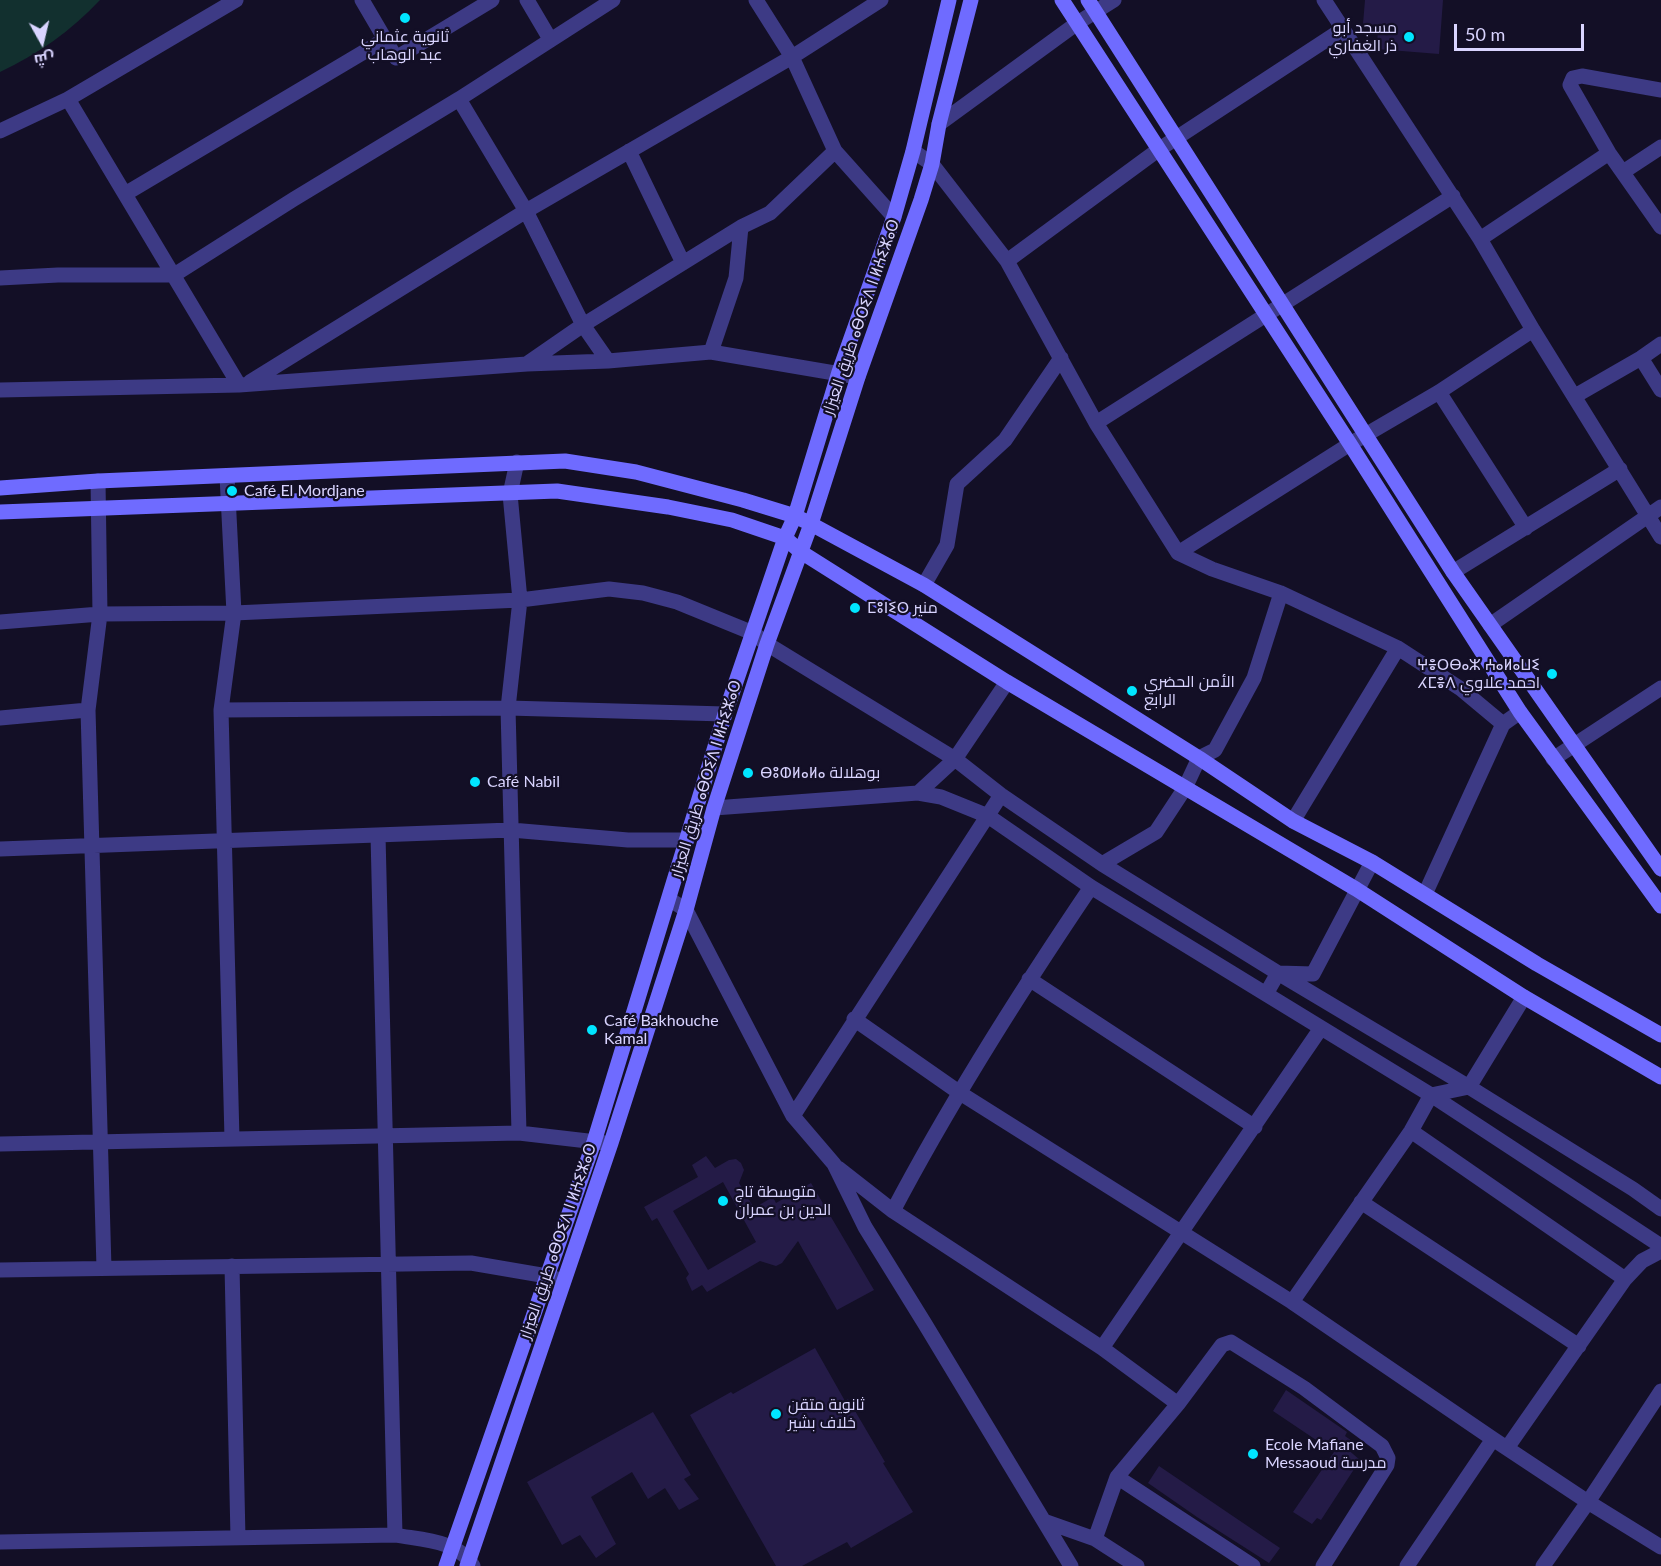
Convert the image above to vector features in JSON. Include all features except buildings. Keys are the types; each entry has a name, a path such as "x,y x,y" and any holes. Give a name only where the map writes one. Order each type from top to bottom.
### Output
{"main road":[{"name":"طريق العيزار ⴰⴱⵔⵉⴷ ⵏ ⵍⵄⵉⵣⴰⵔ","path":"446,1566 594,1142 725,714 784,538 795,516 840,372 894,217 913,151 949,0"},
{"name":"طريق العيزار ⴰⴱⵔⵉⴷ ⵏ ⵍⵄⵉⵣⴰⵔ","path":"470,1564 611,1143 686,910 714,808 767,644 812,524 858,377 921,200 932,164 939,124 971,0"},
{"path":"1062,0 1350,444 1520,712 1661,906"},
{"path":"1092,6 1454,572 1573,746 1661,869"},
{"path":"0,488 98,481 565,461 636,472 795,516 924,585 1199,758 1293,821 1372,862 1537,964 1658,1032"},
{"path":"0,512 557,491 668,507 732,520 784,538 801,552 1007,682 1356,889 1524,997 1661,1077"}],"street":[{"path":"0,131 68,99 236,0"},
{"path":"362,0 396,58 492,0"},
{"path":"527,0 550,39"},
{"path":"0,278 58,275 174,275 459,99 613,0"},
{"path":"756,0 792,57 835,151 894,217"},
{"path":"243,385 526,211 792,57 881,0"},
{"path":"939,124 1076,24 1092,6 1114,0"},
{"path":"1324,0 1480,239 1533,330 1661,537"},
{"path":"1007,261 1158,150 1343,29"},
{"path":"126,194 384,40"},
{"path":"1661,90 1582,76 1573,78 1570,85 1609,153 1661,227"},
{"path":"68,99 243,385"},
{"path":"459,99 526,211 583,325 608,361"},
{"path":"1623,172 1661,147"},
{"path":"629,151 683,263"},
{"path":"527,364 583,325 741,227 770,213 835,151"},
{"path":"913,151 932,164 1007,261 1096,423 1178,553 1281,593 1398,648 1461,689 1503,724"},
{"path":"1480,239 1609,153"},
{"path":"1096,423 1453,196"},
{"path":"711,352 736,278 741,227"},
{"path":"1178,553 1350,444 1439,392 1533,330"},
{"path":"1575,396 1661,344"},
{"path":"0,390 243,385 711,352 840,372 858,377"},
{"path":"924,585 947,545 957,484 1005,440 1061,358"},
{"path":"1641,358 1661,390"},
{"path":"1439,392 1527,528"},
{"path":"517,462 510,494 520,600 508,708 519,1133"},
{"path":"1454,572 1620,469"},
{"path":"227,476 234,613 221,710 232,1139"},
{"path":"98,481 100,614 88,710 104,1268"},
{"path":"1490,625 1661,507"},
{"path":"0,622 100,614 234,613 520,600 609,589 643,593 676,602 753,633 767,644 955,759 1001,795 1102,864 1469,1087 1633,1189 1661,1209"},
{"path":"1102,864 1156,831 1185,788 1199,758 1215,750 1254,678 1281,593"},
{"path":"1293,821 1398,648"},
{"path":"918,793 955,759 1007,682"},
{"path":"1554,759 1661,688"},
{"path":"221,710 508,708 725,714"},
{"path":"0,717 88,710"},
{"path":"1425,894 1503,724 1520,712"},
{"path":"714,808 918,793 941,797 988,816 1091,887 1431,1095 1661,1246"},
{"path":"793,1116 1001,795"},
{"path":"0,849 511,830 628,840 687,840"},
{"path":"378,835 395,1535"},
{"path":"1278,973 1313,974 1372,862"},
{"path":"892,1211 918,1162 1029,979 1091,887"},
{"path":"669,899 686,910 793,1116 834,1164 892,1211 1102,1348 1178,1404"},
{"path":"1266,994 1278,973"},
{"path":"1029,979 1255,1127"},
{"path":"1292,1302 1411,1131 1431,1095 1469,1087 1524,997"},
{"path":"854,1019 960,1093 1292,1302 1493,1439 1661,1547"},
{"path":"1102,1348 1321,1028"},
{"path":"1411,1131 1625,1279"},
{"path":"0,1144 519,1133 611,1143"},
{"path":"834,1164 865,1227 1071,1566"},
{"path":"1361,1202 1579,1346"},
{"path":"1507,1448 1625,1279 1642,1260 1661,1251"},
{"path":"0,1270 471,1263 547,1276 563,1281"},
{"path":"232,1266 238,1538"},
{"path":"1095,1539 1118,1477 1178,1404 1222,1345 1231,1342 1304,1388 1382,1446 1388,1458 1387,1466 1330,1564"},
{"path":"1543,1566 1661,1391"},
{"path":"1407,1566 1493,1439"},
{"path":"1118,1477 1253,1566"},
{"path":"1044,1521 1095,1539 1137,1566"},
{"path":"0,1542 395,1535 453,1546 470,1564"}],"green space":[{"path":"0,0 100,0 53,41 28,58 0,72"}],"place":[{"name":"ثانوية عثماني عبد الوهاب","path":"405,18"},
{"name":"مسجد أبو ذر الغفاري","path":"1409,37"},
{"name":"Café El Mordjane","path":"232,491"},
{"name":"ⵎⵓⵏⵉⵔ منير","path":"855,608"},
{"name":"ⵖⴻⵔⴱⴰⵣ ⵄⴰⵍⴰⵡⵉ ⵃⵎⴻⴷ احمد علاوي","path":"1552,674"},
{"name":"الأمن الحضري الرابع","path":"1132,691"},
{"name":"ⴱⵓⵀⵍⴰⵍⴰ بوهلالة","path":"748,773"},
{"name":"Café Nabil","path":"475,782"},
{"name":"Café Bakhouche Kamal","path":"592,1030"},
{"name":"متوسطة تاج الدين بن عمران","path":"723,1201"},
{"name":"ثانوية متقن خلاف بشير","path":"776,1414"},
{"name":"Ecole Mafiane Messaoud مدرسة","path":"1253,1454"}]}
